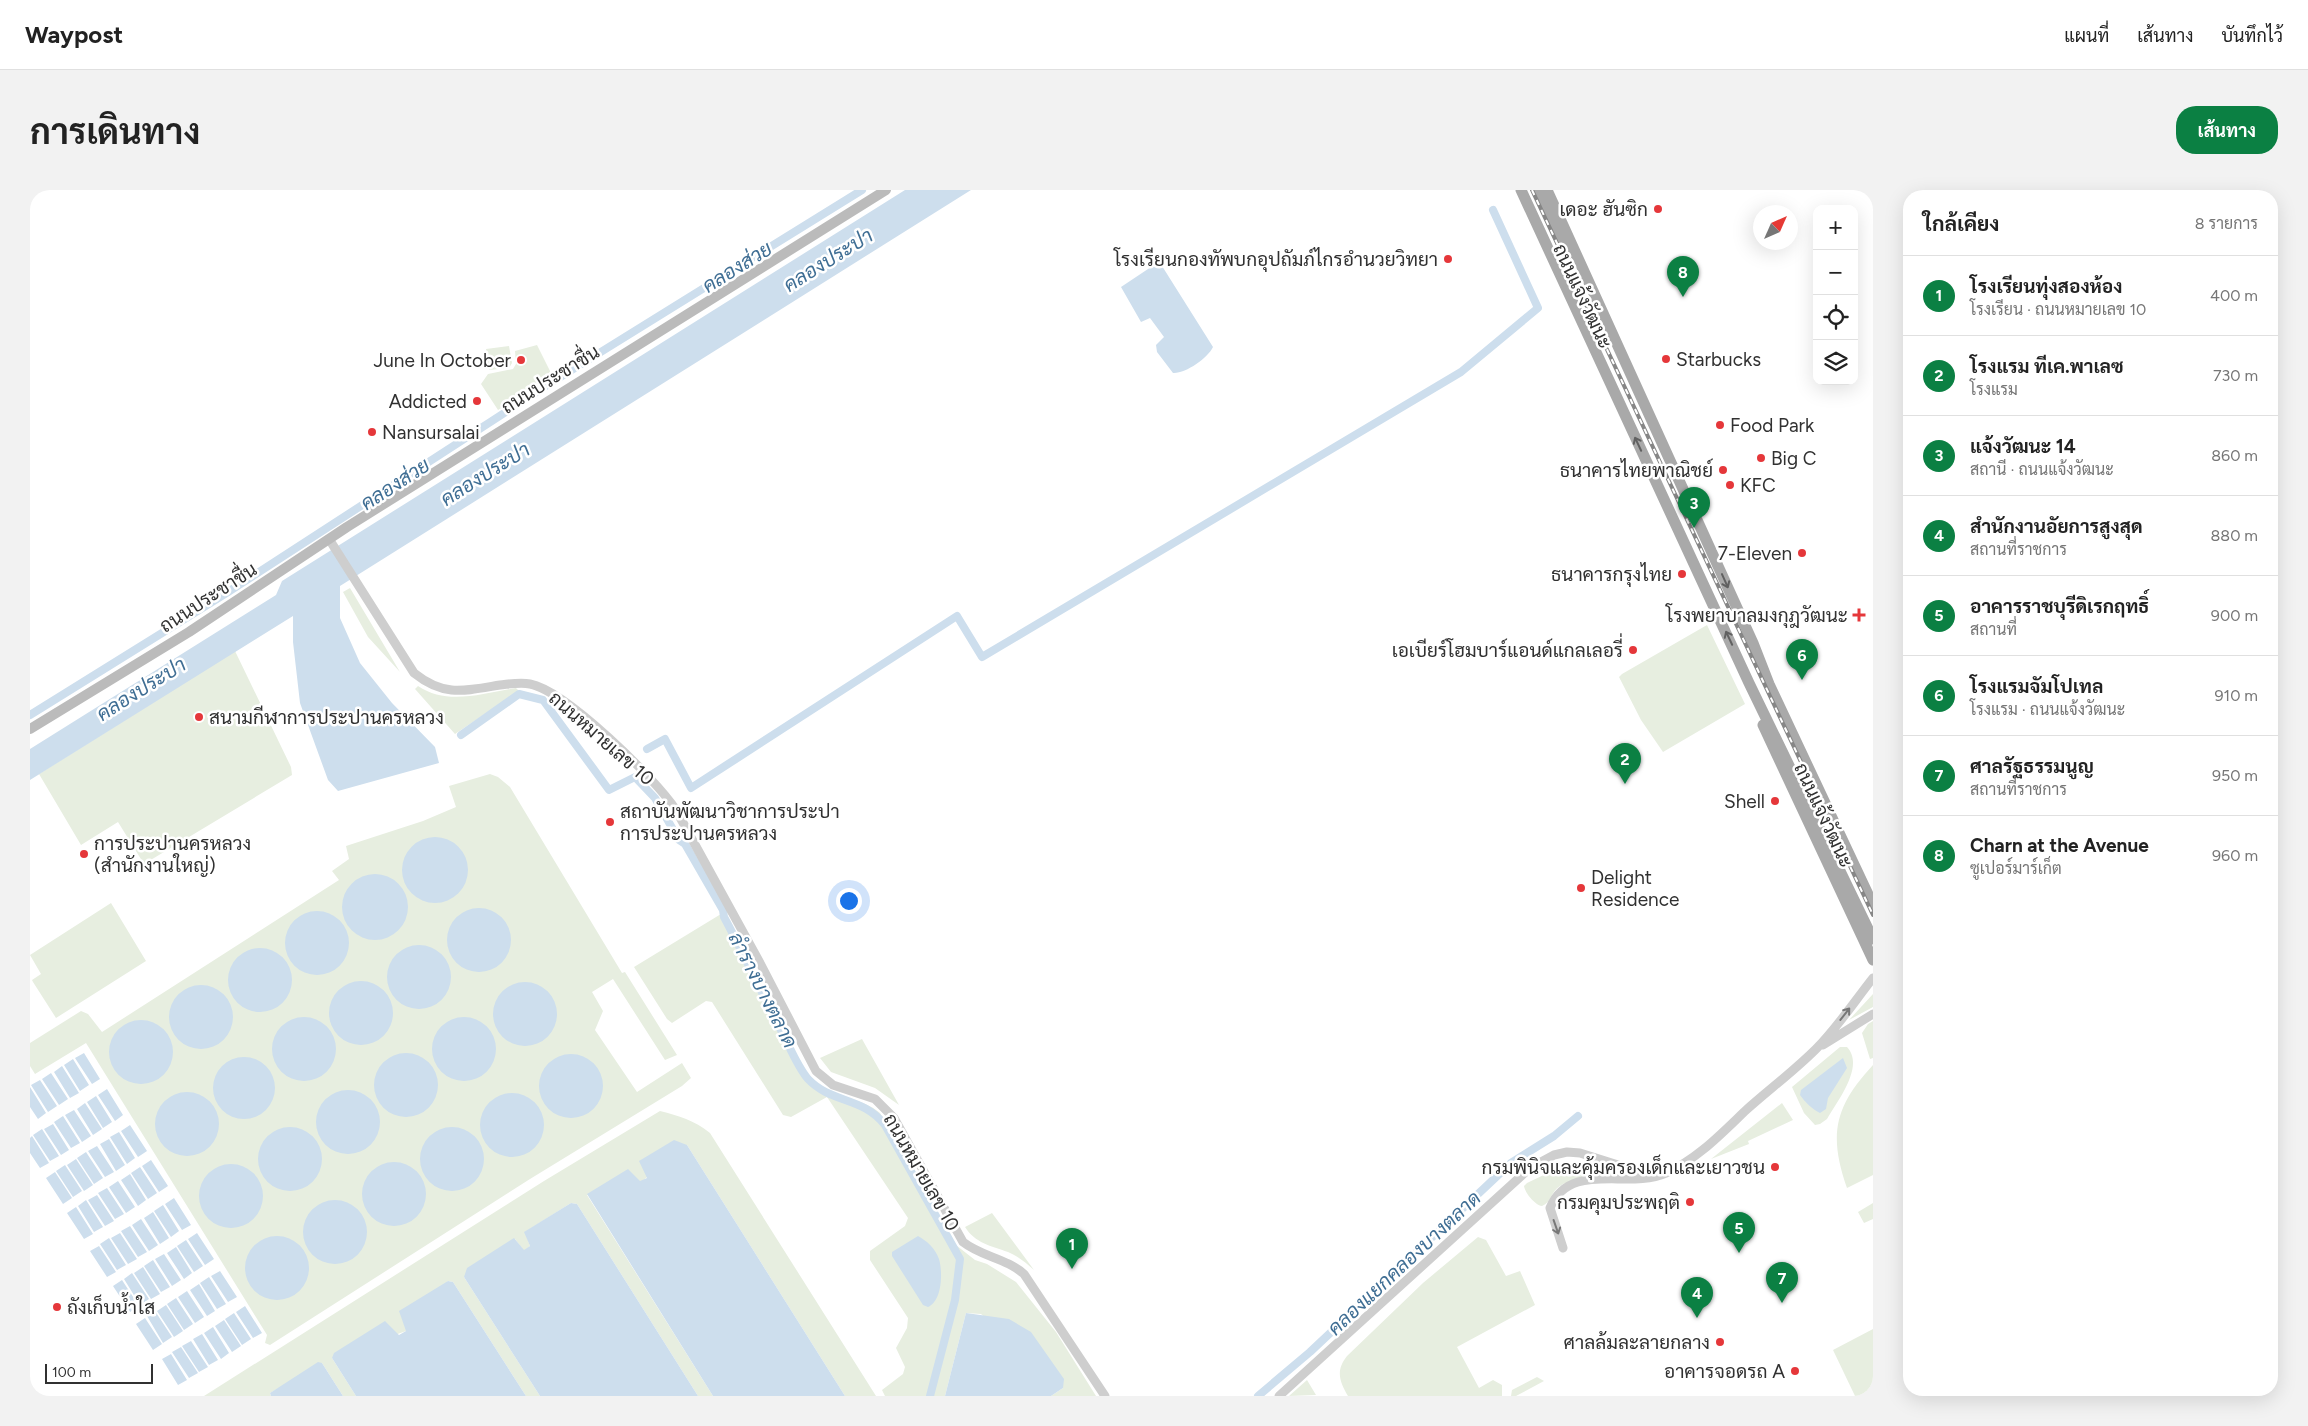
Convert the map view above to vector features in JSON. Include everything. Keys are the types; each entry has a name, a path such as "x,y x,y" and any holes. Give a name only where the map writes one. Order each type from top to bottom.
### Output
{"main road":[{"name":"ถนนประชาชื่น","path":"30,729 332,542 886,190"},
{"name":"ถนนแจ้งวัฒนะ","path":"1514,190 1602,377 1625,414"},
{"name":"ถนนแจ้งวัฒนะ","path":"1521,190 1612,382 1749,683 1873,939"},
{"name":"ถนนแจ้งวัฒนะ","path":"1538,190 1615,352 1639,393"},
{"name":"ถนนแจ้งวัฒนะ","path":"1547,190 1753,643 1769,684 1873,906"},
{"name":"ถนนแจ้งวัฒนะ","path":"1753,643 1775,680 1873,888"},
{"name":"ถนนแจ้งวัฒนะ","path":"1749,683 1774,751 1872,958"}],"street":[{"name":"ถนนหมายเลข 10","path":"332,542 414,673 435,687 454,691 520,682 532,684 556,694 617,746 662,789 676,810 755,954 816,1071 833,1085 875,1099 894,1118 963,1242 978,1252 1014,1266 1024,1274 1105,1396"},
{"path":"1563,1248 1550,1208 1555,1197 1564,1188 1575,1182 1653,1176 1678,1167 1707,1146 1816,1049 1873,978"},
{"path":"1816,1049 1873,1014"},
{"path":"1279,1396 1348,1335 1510,1184 1542,1160 1567,1152 1580,1153 1653,1176"}],"shaded area":[{"path":"537,345 553,377 498,410 481,384 488,374 513,369 516,364 515,351"},
{"path":"509,346 512,363 509,368 489,370 486,349"},
{"path":"350,588 400,672 368,637 343,592"},
{"path":"1707,625 1745,704 1663,752 1641,720 1619,677"},
{"name":"สนามกีฬาการประปานครหลวง","path":"235,651 291,767 292,775 144,864 118,822 81,845 39,774"},
{"path":"418,686 429,692 453,697 479,695 516,688 519,691 455,734 415,689"},
{"path":"490,774 498,777 510,787 622,973 625,972 677,1055 665,1060 613,979 592,992 603,1011 595,1030 637,1092 682,1063 691,1078 682,1086 530,1179 270,1345 265,1343 267,1335 86,1043 35,1074 30,1066 30,1043 81,1011 88,1014 102,1032 339,880 332,871 349,859 346,846 423,821 456,807 449,786"},
{"path":"111,903 146,961 56,1018 32,980 41,974 30,955"},
{"path":"721,914 752,980 758,978 785,1039 803,1069 824,1090 866,1104 880,1113 952,1242 975,1260 987,1264 1016,1282 1056,1332 1096,1396 1051,1396 1063,1388 981,1314 966,1313 945,1396 885,1396 882,1390 903,1374 905,1367 896,1348 907,1328 908,1318 870,1260 870,1251 905,1226 908,1218 827,1097 791,1117 783,1115 712,1002 706,1001 672,1023 667,1019 634,967"},
{"path":"1873,994 1873,1007 1849,1020"},
{"path":"1873,1021 1873,1058 1870,1059 1862,1033 1868,1024"},
{"path":"862,1039 899,1105 875,1088 831,1072 820,1058"},
{"path":"1840,1047 1847,1047 1852,1055 1853,1064 1848,1083 1827,1119 1815,1125 1804,1113 1792,1087"},
{"path":"1873,1065 1873,1175 1847,1188 1838,1152 1837,1136 1839,1122 1850,1094"},
{"path":"1782,1103 1793,1120 1748,1141 1749,1144 1711,1159"},
{"path":"660,1111 692,1122 710,1133 876,1396 845,1396 687,1145 641,1182 587,1195 713,1396 698,1396 577,1204 571,1203 525,1232 530,1246 524,1251 515,1239 464,1277 540,1396 526,1396 453,1282 448,1281 406,1331 332,1358 356,1396 343,1396 322,1363 270,1393 271,1396 204,1396 544,1181"},
{"path":"1571,1162 1619,1175 1581,1178 1566,1182 1557,1188 1548,1202 1542,1206 1536,1203 1526,1192 1524,1186 1527,1183"},
{"path":"1873,1203 1873,1219 1864,1223 1858,1212"},
{"path":"992,1213 1034,1270 1012,1254 990,1246 974,1237 965,1227"},
{"path":"1478,1237 1486,1240 1506,1276 1520,1271 1535,1305 1457,1347 1479,1388 1493,1380 1502,1385 1502,1396 1348,1396 1340,1376 1343,1361 1347,1356 1423,1283"},
{"path":"1873,1329 1873,1396 1855,1396 1833,1350"},
{"path":"1537,1377 1544,1381 1516,1396 1511,1396 1512,1390"},
{"path":"1307,1380 1316,1395 1289,1396"}],"water":[{"name":"คลองประปา","path":"905,190 971,190 340,586 340,618 360,663 392,703 435,747 439,763 338,791 328,780 300,703 293,642 293,616 30,780 30,749 276,595 282,581"},
{"path":"1157,263 1162,266 1213,347 1196,365 1178,373 1173,373 1157,352 1156,345 1164,337 1150,318 1141,322 1121,287"},
{"path":"435,837 447,840 458,847 465,858 468,870 465,882 458,893 447,900 435,903 423,900 412,893 405,882 402,870 405,858 412,847 423,840"},
{"path":"375,874 387,877 398,884 405,895 408,907 405,919 398,930 387,937 375,940 363,937 352,930 345,919 342,907 345,895 352,884 363,877"},
{"path":"479,908 497,914 505,922 511,940 505,958 497,966 479,972 461,966 453,958 447,940 453,922 461,914"},
{"path":"317,911 335,917 343,925 349,943 343,961 335,969 317,975 299,969 291,961 285,943 291,925 299,917"},
{"path":"419,945 437,951 445,959 451,977 445,995 437,1003 419,1009 401,1003 393,995 387,977 393,959 401,951"},
{"path":"260,948 272,950 283,957 290,968 292,980 290,992 283,1003 272,1010 260,1012 248,1010 237,1003 230,992 228,980 230,968 237,957 248,950"},
{"path":"361,981 379,987 387,995 393,1013 387,1031 379,1039 361,1045 343,1039 335,1031 329,1013 335,995 343,987"},
{"path":"525,982 537,984 548,991 555,1002 557,1014 555,1026 548,1037 537,1044 525,1046 513,1044 502,1037 495,1026 493,1014 495,1002 502,991 513,984"},
{"path":"201,985 213,987 224,994 231,1005 233,1017 231,1029 224,1040 213,1047 201,1049 189,1047 178,1040 171,1029 169,1017 171,1005 178,994 189,987"},
{"path":"298,1017 310,1017 327,1026 334,1037 336,1049 334,1061 327,1072 310,1081 298,1081 286,1076 277,1067 272,1055 272,1043 277,1031 286,1022"},
{"path":"464,1017 476,1019 487,1026 494,1037 496,1049 494,1061 487,1072 476,1079 464,1081 452,1079 441,1072 434,1061 432,1049 434,1037 441,1026 452,1019"},
{"path":"135,1020 147,1020 164,1029 171,1040 173,1052 171,1064 164,1075 147,1084 135,1084 123,1079 114,1070 109,1058 109,1046 114,1034 123,1025"},
{"path":"84,1053 100,1079 92,1084 75,1058"},
{"path":"400,1053 412,1053 429,1062 436,1073 438,1085 436,1097 429,1108 412,1117 400,1117 388,1112 379,1103 374,1091 374,1079 379,1067 388,1058"},
{"path":"571,1054 583,1056 594,1063 601,1074 603,1086 601,1098 594,1109 583,1116 571,1118 559,1116 548,1109 541,1098 539,1086 541,1074 548,1063 559,1056"},
{"path":"238,1057 250,1057 266,1066 273,1076 275,1088 273,1100 266,1110 250,1119 238,1119 227,1114 218,1105 213,1094 213,1082 218,1071 227,1062"},
{"path":"1843,1058 1847,1068 1828,1098 1826,1109 1820,1113 1812,1108 1800,1095 1801,1090"},
{"path":"73,1059 89,1085 80,1091 64,1065"},
{"path":"62,1066 79,1093 70,1098 54,1072"},
{"path":"51,1073 68,1099 59,1105 42,1079"},
{"path":"40,1080 57,1106 48,1112 31,1085"},
{"path":"30,1087 46,1113 38,1119 30,1107"},
{"path":"107,1089 123,1115 115,1121 98,1095"},
{"path":"348,1090 360,1093 371,1099 377,1110 380,1122 377,1134 371,1145 360,1151 348,1154 336,1151 325,1145 319,1134 316,1122 319,1110 325,1099 336,1093"},
{"path":"187,1092 199,1094 210,1101 217,1112 219,1124 217,1136 210,1147 199,1154 187,1156 175,1154 164,1147 157,1136 155,1124 157,1112 164,1101 175,1094"},
{"path":"512,1093 524,1095 535,1102 542,1113 544,1125 542,1137 535,1148 524,1155 512,1157 500,1155 489,1148 482,1137 480,1125 482,1113 489,1102 500,1095"},
{"path":"96,1096 112,1122 103,1128 87,1102"},
{"path":"85,1103 102,1129 93,1135 77,1109"},
{"path":"74,1110 91,1136 82,1142 65,1115"},
{"path":"63,1116 80,1143 71,1148 54,1122"},
{"path":"53,1124 69,1150 61,1155 44,1129"},
{"path":"130,1125 147,1151 138,1157 121,1131"},
{"path":"284,1127 296,1127 313,1136 320,1147 322,1159 320,1171 313,1182 296,1191 284,1191 272,1186 263,1177 258,1165 258,1153 263,1141 272,1132"},
{"path":"452,1127 470,1132 475,1136 479,1141 484,1159 479,1177 475,1182 470,1186 452,1191 434,1186 429,1182 425,1177 420,1159 425,1141 429,1136 434,1132"},
{"path":"42,1129 59,1156 50,1161 33,1135"},
{"path":"119,1132 135,1158 127,1164 110,1137"},
{"path":"32,1136 49,1163 40,1168 30,1153 30,1138"},
{"path":"109,1139 125,1165 116,1171 100,1144"},
{"path":"674,1140 687,1145 845,1396 713,1396 587,1194 628,1169 640,1181 647,1178 639,1161"},
{"path":"97,1146 114,1172 105,1177 88,1151"},
{"path":"86,1152 103,1178 94,1184 77,1158"},
{"path":"76,1159 93,1185 84,1191 67,1165"},
{"path":"151,1160 168,1186 159,1192 142,1166"},
{"path":"394,1162 412,1167 417,1171 421,1176 426,1194 421,1212 417,1217 412,1221 394,1226 376,1221 371,1217 367,1212 362,1194 367,1176 371,1171 376,1167"},
{"path":"225,1164 237,1164 254,1173 261,1184 263,1196 261,1208 254,1219 237,1228 225,1228 213,1223 204,1214 199,1202 199,1190 204,1178 213,1169"},
{"path":"65,1165 82,1191 73,1197 56,1171"},
{"path":"140,1167 157,1193 148,1199 131,1173"},
{"path":"55,1172 72,1198 63,1204 46,1178"},
{"path":"130,1174 146,1200 138,1206 121,1180"},
{"path":"118,1181 135,1207 126,1213 109,1187"},
{"path":"107,1188 124,1214 115,1219 98,1193"},
{"path":"97,1195 114,1221 105,1226 88,1200"},
{"path":"174,1198 191,1225 182,1230 165,1204"},
{"path":"86,1200 103,1227 94,1232 78,1206"},
{"path":"335,1200 353,1205 358,1209 362,1214 367,1232 362,1250 358,1255 353,1259 335,1264 317,1259 312,1255 308,1250 303,1232 308,1214 312,1209 317,1205"},
{"path":"571,1203 577,1204 698,1396 540,1396 464,1277 467,1268 514,1238 524,1250 530,1246 524,1232"},
{"path":"163,1205 179,1231 171,1237 154,1211"},
{"path":"76,1207 93,1234 84,1239 67,1213"},
{"path":"153,1212 169,1238 160,1244 144,1218"},
{"path":"141,1219 158,1245 149,1251 132,1225"},
{"path":"130,1226 147,1252 138,1257 121,1231"},
{"path":"120,1233 137,1259 128,1264 111,1238"},
{"path":"197,1233 214,1259 205,1265 188,1239"},
{"path":"277,1236 295,1241 300,1245 304,1250 309,1268 304,1286 300,1291 295,1295 277,1300 259,1295 254,1291 250,1286 245,1268 250,1250 254,1245 259,1241"},
{"path":"918,1236 933,1248 940,1265 939,1293 933,1304 928,1307 923,1305 892,1256 892,1252"},
{"path":"109,1238 126,1265 117,1270 100,1244"},
{"path":"186,1240 203,1266 194,1272 177,1246"},
{"path":"99,1246 116,1272 107,1277 90,1251"},
{"path":"176,1247 192,1273 184,1279 167,1253"},
{"path":"164,1254 181,1280 172,1286 155,1259"},
{"path":"153,1260 170,1287 161,1292 144,1266"},
{"path":"143,1267 160,1294 151,1299 134,1273"},
{"path":"220,1271 237,1297 228,1302 211,1276"},
{"path":"132,1273 149,1299 140,1305 124,1279"},
{"path":"209,1277 226,1304 217,1309 200,1283"},
{"path":"122,1280 139,1306 130,1312 113,1286"},
{"path":"448,1281 453,1282 526,1396 356,1396 332,1358 334,1353 385,1321 399,1335 406,1331 399,1311"},
{"path":"199,1284 215,1311 207,1316 190,1290"},
{"path":"187,1291 204,1317 195,1323 178,1297"},
{"path":"176,1298 193,1324 184,1330 167,1304"},
{"path":"166,1305 183,1331 174,1337 157,1311"},
{"path":"245,1306 262,1333 253,1338 236,1312"},
{"path":"155,1311 172,1337 163,1343 147,1316"},
{"path":"234,1313 251,1339 242,1345 225,1319"},
{"path":"966,1313 1009,1319 1031,1332 1064,1379 1063,1388 1051,1396 945,1396"},
{"path":"145,1318 162,1344 153,1350 136,1324"},
{"path":"224,1320 241,1346 232,1352 215,1326"},
{"path":"213,1327 229,1353 221,1359 204,1333"},
{"path":"202,1334 218,1360 209,1365 193,1339"},
{"path":"191,1341 208,1367 199,1372 182,1346"},
{"path":"181,1347 198,1373 189,1378 172,1352"},
{"path":"171,1354 187,1380 178,1385 162,1359"},
{"path":"318,1362 322,1363 343,1396 271,1396 270,1393"}],"waterway":[{"name":"คลองส่วย","path":"30,715 228,592 546,386 862,190"},
{"path":"647,749 665,739 691,788 957,616 982,657 1461,372 1538,308 1493,210"},
{"name":"ลำรางบางตลาด","path":"461,735 519,694 543,700 609,790 635,777 655,798 679,840 685,844 723,910 724,917 804,1074 817,1087 867,1109 885,1125 960,1259 955,1300 930,1396"},
{"name":"คลองแยกคลองบางตลาด","path":"1258,1396 1310,1352 1511,1163 1554,1136 1578,1116"}],"railway":[{"path":"1532,190 1873,915"}],"place":[{"name":"เดอะ ฮันซิก","path":"1658,209"},
{"name":"โรงเรียนกองทัพบกอุปถัมภ์ไกรอำนวยวิทยา","path":"1448,259"},
{"name":"Charn at the Avenue","path":"1683,297"},
{"name":"Starbucks","path":"1666,359"},
{"name":"June In October","path":"521,360"},
{"name":"Addicted","path":"477,401"},
{"name":"Food Park","path":"1720,425"},
{"name":"Nansursalai","path":"372,432"},
{"name":"Big C","path":"1761,458"},
{"name":"ธนาคารไทยพาณิชย์","path":"1723,470"},
{"name":"KFC","path":"1730,485"},
{"name":"แจ้งวัฒนะ 14","path":"1694,528"},
{"name":"7-Eleven","path":"1802,553"},
{"name":"ธนาคารกรุงไทย","path":"1682,574"},
{"name":"โรงพยาบาลมงกุฎวัฒนะ","path":"1859,615"},
{"name":"เอเบียร์โฮมบาร์แอนด์แกลเลอรี่","path":"1633,650"},
{"name":"โรงแรมจัมโปเทล","path":"1802,680"},
{"name":"สนามกีฬาการประปานครหลวง","path":"199,717"},
{"name":"โรงแรม ทีเค.พาเลซ","path":"1625,784"},
{"name":"Shell","path":"1775,801"},
{"name":"สถาบันพัฒนาวิชาการประปา การประปานครหลวง","path":"610,822"},
{"name":"การประปานครหลวง (สำนักงานใหญ่)","path":"84,854"},
{"name":"Delight Residence","path":"1581,888"},
{"name":"กรมพินิจและคุ้มครองเด็กและเยาวชน","path":"1775,1167"},
{"name":"กรมคุมประพฤติ","path":"1690,1202"},
{"name":"อาคารราชบุรีดิเรกฤทธิ์","path":"1739,1253"},
{"name":"โรงเรียนทุ่งสองห้อง","path":"1072,1269"},
{"name":"ศาลรัฐธรรมนูญ","path":"1782,1303"},
{"name":"ถังเก็บน้ำใส","path":"57,1307"},
{"name":"สำนักงานอัยการสูงสุด","path":"1697,1318"},
{"name":"ศาลล้มละลายกลาง","path":"1720,1342"},
{"name":"อาคารจอดรถ A","path":"1795,1371"}]}
